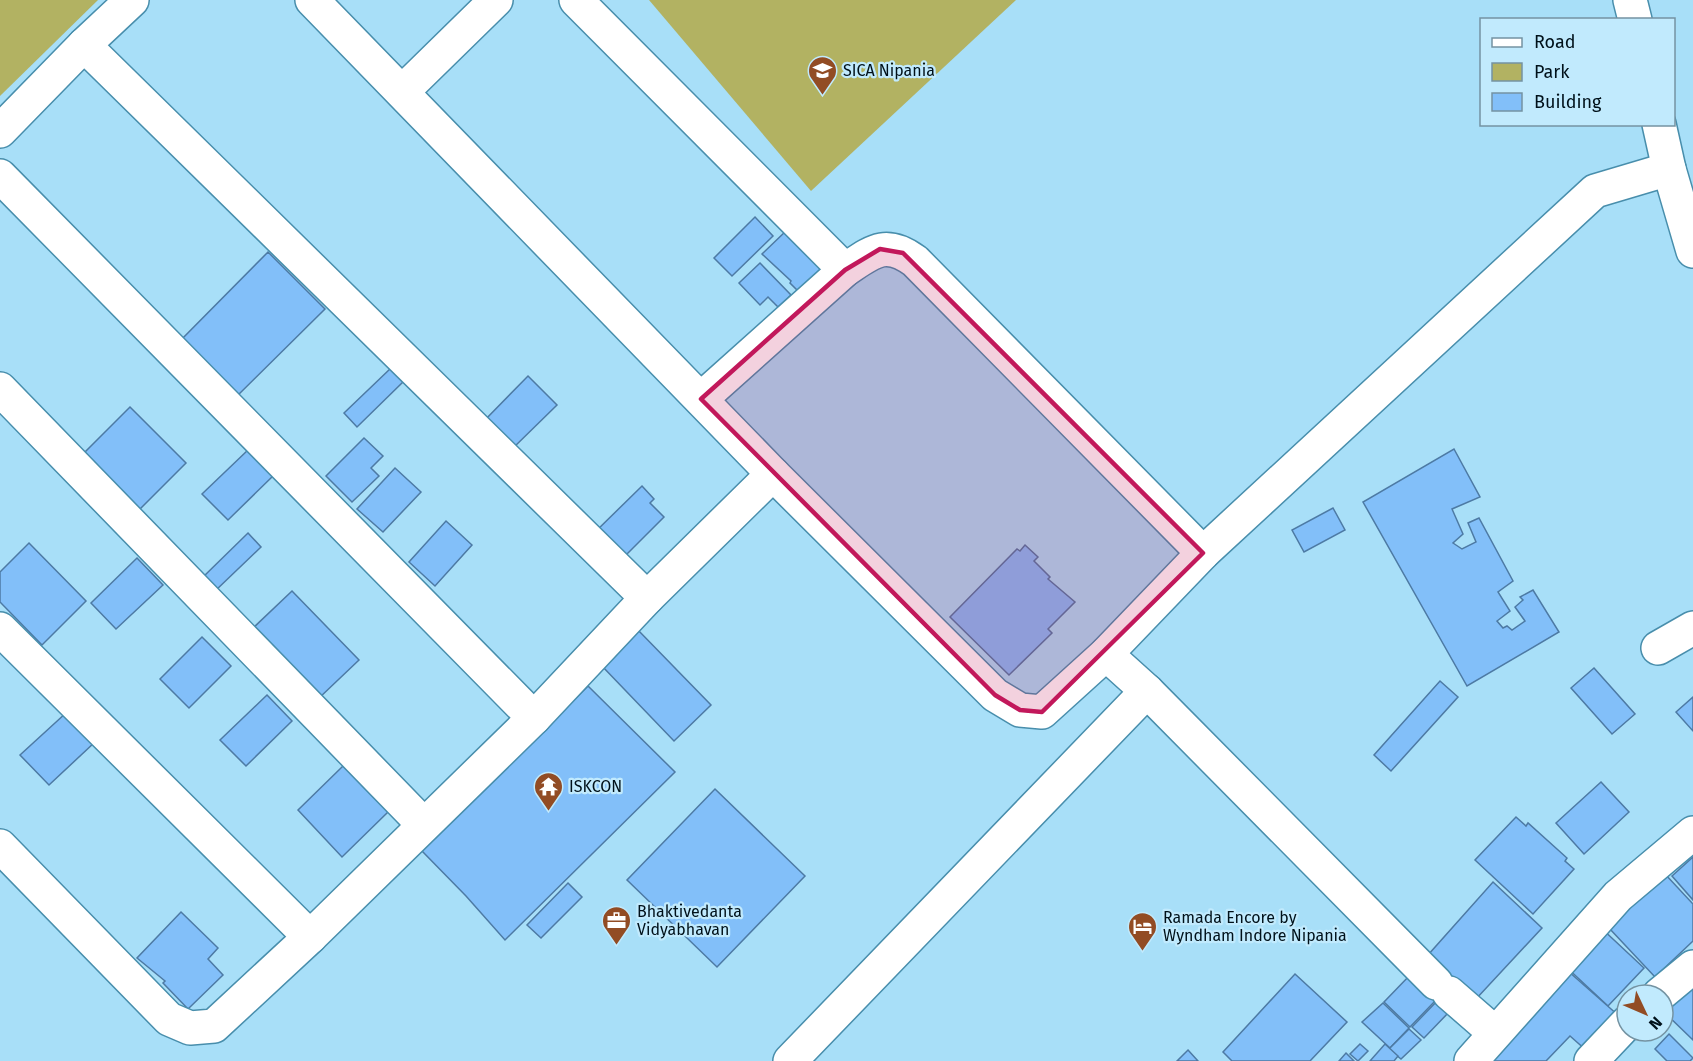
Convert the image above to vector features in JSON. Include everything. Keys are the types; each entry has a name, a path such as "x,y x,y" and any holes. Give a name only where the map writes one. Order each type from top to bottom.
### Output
{"street":[{"path":"0,131 84,45 132,0"},
{"path":"312,0 773,474 995,695 1020,710 1042,712 1106,654 1203,553 1595,191 1669,169"},
{"path":"402,92 496,0"},
{"path":"576,0 845,270"},
{"path":"1630,0 1634,18"},
{"path":"84,45 647,598"},
{"path":"1659,126 1669,169 1693,251"},
{"path":"0,176 534,718"},
{"path":"701,399 845,270 880,249 891,248 915,261 1203,553"},
{"path":"0,389 424,825"},
{"path":"0,846 169,1019 190,1028 214,1026 310,937 534,718 647,598 773,474"},
{"path":"1658,648 1693,628"},
{"path":"0,629 310,937"},
{"path":"1106,654 1147,691 1442,988 1495,1033"},
{"path":"790,1061 1147,691"},
{"path":"1472,1061 1618,896 1693,833"},
{"path":"1674,983 1693,967"},
{"path":"1591,1061 1615,1036"}],"highlighted area":[{"path":"880,249 903,253 1203,553 1042,712 1020,710 995,695 701,399 845,270"}],"green space":[{"path":"0,0 98,0 0,96"},
{"name":"SICA Nipania","path":"649,0 1016,0 811,191"}],"building":[{"path":"755,217 773,236 732,276 714,258"},
{"path":"787,230 828,270 802,295 790,283 791,281 762,254"},
{"path":"268,252 325,309 232,401 176,345"},
{"path":"760,263 791,295 778,307 768,297 760,305 739,283"},
{"path":"391,368 404,381 357,427 344,413"},
{"path":"528,376 557,405 510,451 482,423"},
{"path":"130,407 186,463 139,510 83,454"},
{"path":"364,438 383,456 371,468 379,476 352,502 326,476"},
{"path":"249,449 274,475 228,520 202,494"},
{"path":"1454,449 1480,497 1452,509 1463,534 1453,543 1462,549 1476,542 1468,523 1479,518 1513,581 1498,592 1510,611 1497,621 1503,628 1507,626 1512,630 1525,621 1515,607 1523,600 1520,597 1533,590 1559,632 1467,686 1363,502"},
{"path":"395,468 421,492 383,532 357,509"},
{"path":"642,486 654,499 650,503 664,517 626,555 612,541 604,549 591,536"},
{"path":"1333,508 1345,530 1304,552 1292,530"},
{"path":"446,521 472,545 435,586 409,562"},
{"path":"248,533 261,547 214,592 201,579"},
{"path":"29,543 86,601 42,645 0,602 0,572"},
{"path":"1025,545 1038,557 1034,561 1050,577 1048,579 1075,602 1048,629 1052,633 1009,675 950,617 1017,549 1020,551"},
{"path":"137,558 163,585 116,629 91,603"},
{"path":"292,591 359,660 318,699 251,630"},
{"path":"637,629 711,705 674,741 601,665"},
{"path":"202,637 231,666 189,708 160,679"},
{"path":"1594,668 1635,714 1612,734 1571,688"},
{"path":"1440,681 1458,697 1391,771 1374,755"},
{"name":"ISKCON","path":"588,686 675,772 505,940 422,851"},
{"path":"267,695 292,721 246,766 220,740"},
{"path":"1693,697 1693,731 1676,712"},
{"path":"67,712 95,742 49,785 20,755"},
{"path":"343,766 388,812 342,857 298,810"},
{"path":"1601,782 1629,812 1584,854 1556,823"},
{"path":"715,789 805,876 717,967 627,880"},
{"path":"1516,817 1526,826 1528,823 1567,858 1565,861 1574,869 1533,914 1475,860"},
{"path":"1693,857 1693,900 1672,876"},
{"path":"1665,874 1693,904 1693,941 1655,977 1609,928"},
{"path":"1493,882 1542,928 1476,999 1428,955"},
{"path":"568,883 582,897 541,938 527,925"},
{"path":"181,912 218,948 208,959 223,975 188,1009 163,983 165,981 137,958"},
{"path":"1599,926 1644,968 1630,983 1615,983 1615,999 1608,1006 1563,964"},
{"path":"1568,971 1615,1012 1615,1020 1587,1051 1570,1036 1546,1061 1484,1061 1512,1038 1540,1009 1533,1003"},
{"path":"1295,974 1347,1022 1310,1061 1232,1061 1223,1052"},
{"path":"1411,974 1437,999 1410,1027 1384,1002"},
{"path":"1693,983 1693,1040 1675,1023 1675,1000"},
{"path":"1439,999 1450,1011 1424,1038 1412,1027"},
{"path":"1383,1003 1409,1028 1390,1048 1362,1022"},
{"path":"1409,1029 1421,1040 1401,1059 1389,1049"},
{"path":"1675,1040 1693,1058 1690,1061 1667,1061 1655,1049 1661,1043 1675,1043"},
{"path":"1360,1044 1368,1051 1358,1061 1350,1054"},
{"path":"1385,1044 1398,1056 1394,1061 1370,1061"},
{"path":"1188,1050 1198,1061 1177,1061"},
{"path":"1346,1053 1354,1061 1339,1061"}],"place":[{"name":"SICA Nipania","path":"822,96"},
{"name":"ISKCON","path":"548,812"},
{"name":"Bhaktivedanta Vidyabhavan","path":"616,946"},
{"name":"Ramada Encore by Wyndham Indore Nipania","path":"1142,952"}]}
